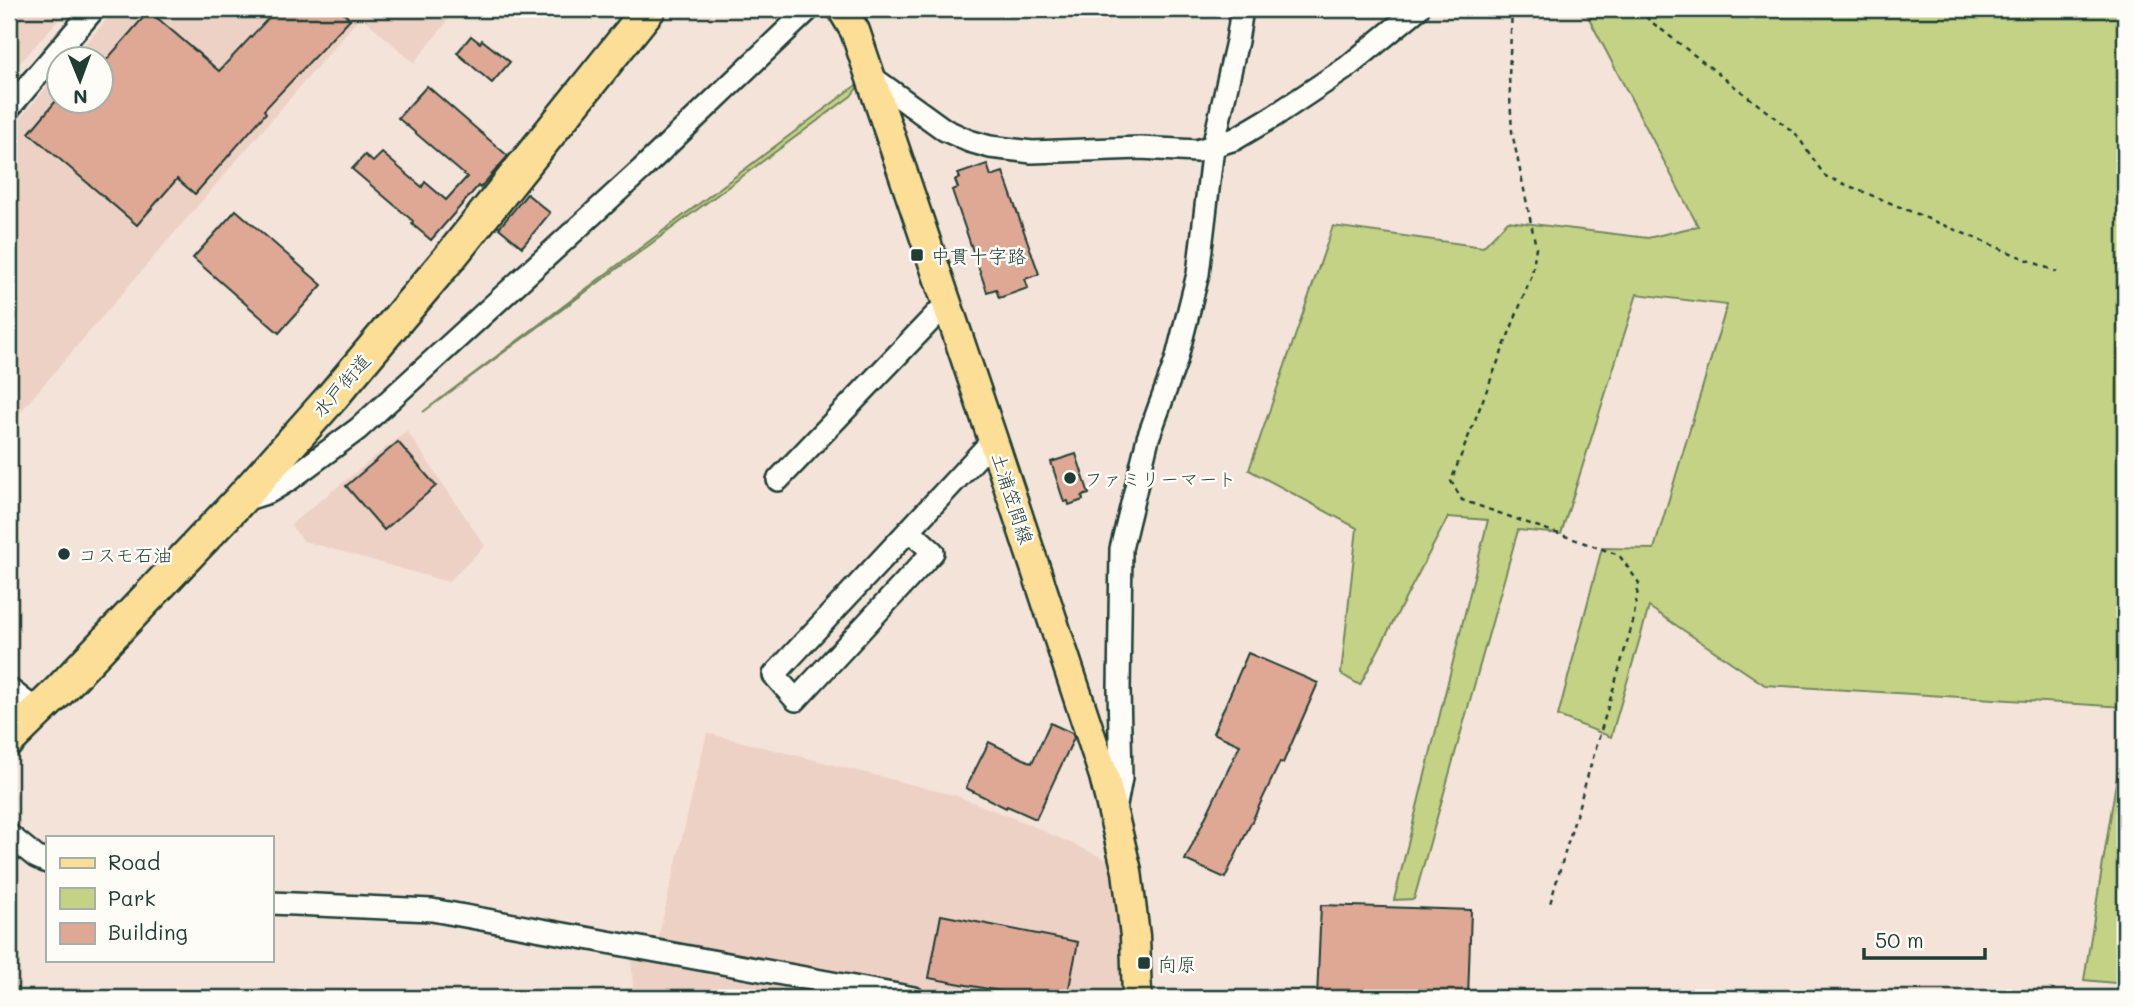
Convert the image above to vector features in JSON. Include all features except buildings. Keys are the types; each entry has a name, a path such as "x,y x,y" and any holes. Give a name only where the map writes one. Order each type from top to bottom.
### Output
{"highway":[{"name":"水戸街道","path":"9,740 39,712 239,501 332,397 452,256 649,9"}],"main road":[{"name":"土浦笠間線","path":"842,9 855,31 1088,723 1115,815 1127,871 1132,905 1137,998"}],"street":[{"path":"9,108 94,9"},
{"path":"239,501 268,492 289,480 358,429 642,169 809,9"},
{"path":"1115,815 1121,778 1121,549 1148,438 1176,361 1190,310 1205,230 1213,147 1242,9"},
{"path":"869,75 945,130 990,147 1031,152 1140,148 1197,150 1236,139 1305,95 1346,68 1418,9"},
{"path":"778,480 947,303"},
{"path":"909,530 933,552 796,700 774,675 909,530 993,440"},
{"path":"9,689 39,712"},
{"path":"9,835 36,857 46,862"},
{"path":"273,903 432,910 914,998"}],"path":[{"path":"1512,9 1509,77 1512,132 1536,247 1532,275 1451,481 1462,500 1619,555 1639,583 1633,622 1549,907"},
{"path":"1639,9 1649,20 1796,134 1825,176 2057,272"}],"shaded area":[{"path":"9,9 68,9 9,75"},
{"path":"116,9 457,9 414,63 361,16 9,425 9,131 46,88 46,116 116,116 116,46 83,46"},
{"path":"407,431 485,546 448,582 304,541 290,525"},
{"path":"707,733 957,796 1112,862 1121,957 1119,998 979,998 658,939"},
{"path":"631,958 845,998 634,998"}],"green space":[{"path":"1584,9 2125,9 2125,707 1765,685 1649,607 1611,737 1558,716 1602,548 1654,549 1727,305 1637,294 1561,534 1518,530 1414,899 1394,900 1488,520 1448,517 1360,685 1341,674 1357,528 1249,470 1333,226 1483,247 1508,221 1648,238 1698,226"},
{"path":"863,80 851,96 423,412"},
{"path":"2125,727 2125,984 2084,980"}],"place":[{"name":"中貫十字路","path":"917,255"},
{"name":"ファミリーマート","path":"1070,478"},
{"name":"コスモ石油","path":"64,554"},
{"name":"向原","path":"1144,963"}]}
